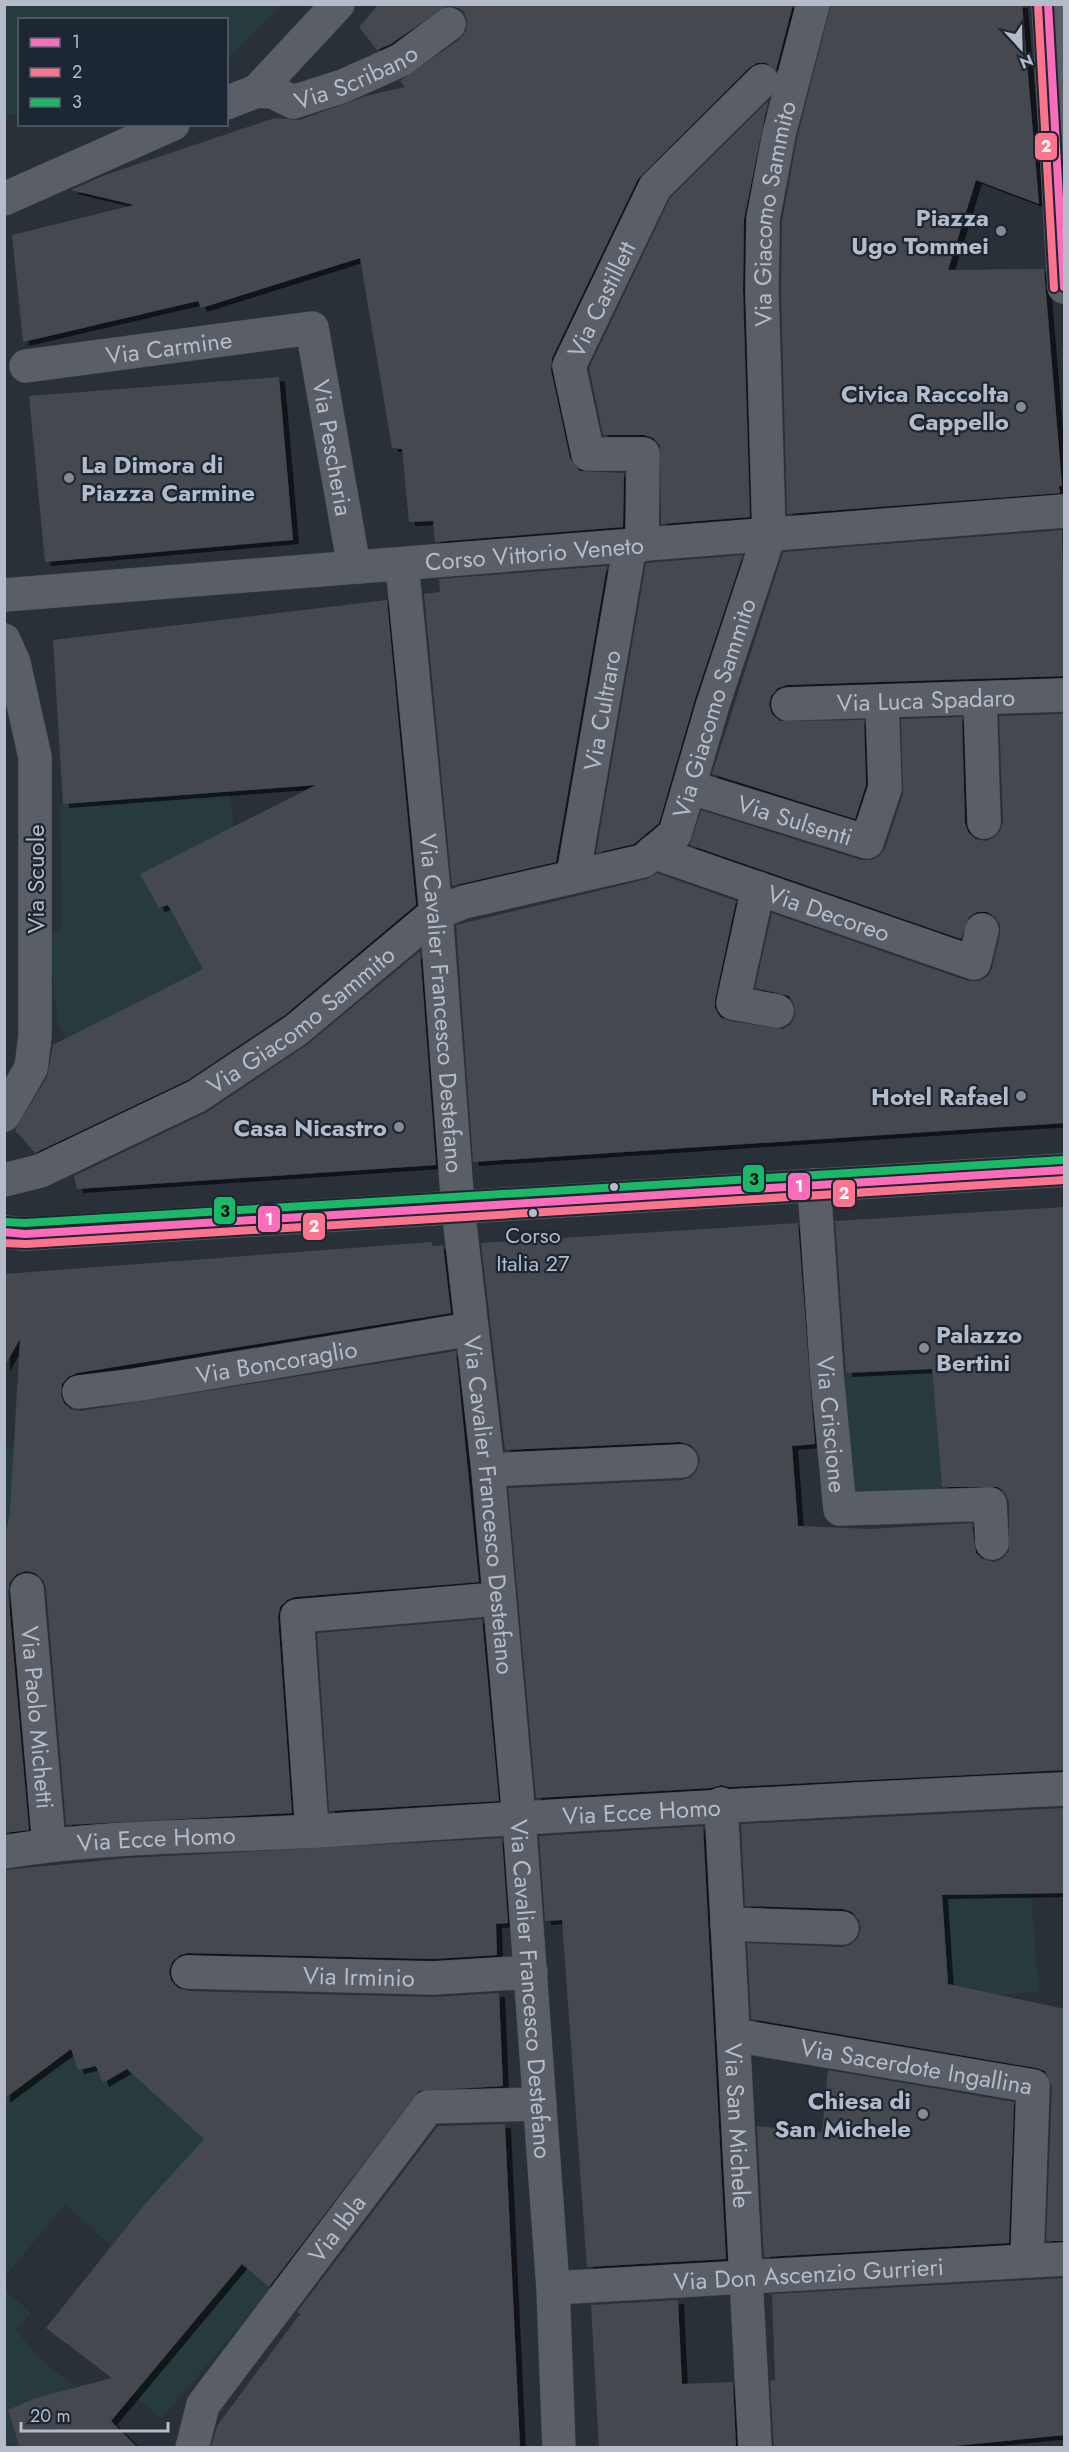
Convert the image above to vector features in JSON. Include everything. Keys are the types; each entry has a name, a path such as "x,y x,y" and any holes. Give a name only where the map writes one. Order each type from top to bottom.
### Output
{"street":[{"path":"228,102 257,91 338,4"},
{"name":"Via Giacomo Sammito","path":"4,1180 40,1171 197,1096 296,1030 436,913 464,902 643,861 675,834 769,535 762,291 763,219 779,134 813,4"},
{"path":"1048,4 1065,287"},
{"name":"Via Scribano","path":"257,91 273,92 293,102 343,86 401,60 448,24"},
{"name":"Via Castillett","path":"636,545 643,454 588,454 569,366 655,187 762,81"},
{"path":"4,199 168,126"},
{"name":"Via Carmine","path":"26,366 312,328"},
{"name":"Via Pescheria","path":"312,328 354,567"},
{"name":"Corso Vittorio Veneto","path":"4,595 1065,511"},
{"name":"Via Cultraro","path":"573,876 636,545"},
{"name":"Via Cavalier Francesco Destefano","path":"402,564 436,913 458,1207 488,1470 519,1818 553,2288 559,2448"},
{"name":"Via Scuole","path":"4,640 14,663 35,758 35,1036 31,1068 4,1115"},
{"name":"Via Luca Spadaro","path":"788,704 1065,695"},
{"path":"980,699 984,822"},
{"name":"Via Sulsenti","path":"689,787 867,842 885,788 882,702"},
{"name":"Via Decoreo","path":"653,852 974,963 982,930"},
{"path":"758,888 733,1003 777,1011"},
{"path":"4,1232 25,1234 1065,1170"},
{"name":"Via Criscione","path":"814,1185 827,1375 840,1509 990,1504 992,1544"},
{"name":"Via Boncoraglio","path":"79,1392 168,1380 471,1329"},
{"path":"488,1470 681,1461"},
{"name":"Via Paolo Michetti","path":"27,1590 49,1845"},
{"path":"312,1831 297,1616 498,1599"},
{"name":"Via Ecce Homo","path":"4,1852 49,1845 312,1831 721,1804 1065,1789"},
{"name":"Via San Michele","path":"721,1804 755,2448"},
{"path":"727,1924 842,1928"},
{"name":"Via Irminio","path":"188,1972 433,1978 531,1972"},
{"name":"Via Sacerdote Ingallina","path":"733,2035 1033,2086 1027,2260"},
{"name":"Via Ibla","path":"192,2448 203,2405 428,2107 540,2104"},
{"name":"Via Don Ascenzio Gurrieri","path":"553,2288 1065,2259"}],"green space":[{"path":"5,4 282,4 228,58 228,18 18,18 18,115 5,115"},
{"path":"229,791 235,836 219,834 140,874 168,905 203,969 66,1039 59,1025 47,938 62,927 60,804"},
{"path":"932,1369 942,1490 844,1495 834,1373"},
{"path":"5,1447 21,1449 10,1513 7,1550 5,1550"},
{"path":"1031,1894 1039,1992 998,1995 917,1990 946,1960 943,1906 925,1895"},
{"path":"13,2055 54,2061 74,2059 78,2070 96,2066 130,2067 204,2138 158,2191 271,2289 161,2419 133,2394 232,2275 145,2204 111,2246 65,2204 5,2277 5,2099 19,2088"},
{"path":"4,2289 31,2313 16,2330 39,2358 76,2387 8,2410 20,2447 5,2447"}],"building":[{"path":"379,4 793,4 776,70 766,63 757,63 749,68 638,179 552,358 551,370 570,458 580,471 624,473 623,527 435,542 433,521 409,522 402,449 392,448 360,258 201,308 198,301 23,342 12,235 134,205 71,190 108,174 275,118 299,120 366,96 405,87 400,81 460,39 466,31 467,21 464,12 456,7 446,6 391,44 377,50 359,27"},
{"path":"831,4 1022,4 1039,204 976,180 948,270 1044,269 1062,486 1059,486 1060,493 787,514 781,291 782,221 797,138"},
{"path":"768,101 744,219 743,291 750,517 661,524 660,445 653,438 644,435 603,435 589,368 670,198"},
{"path":"279,377 293,540 45,562 29,396"},
{"path":"1062,530 1065,676 787,685 778,688 771,696 769,705 772,714 780,721 864,720 866,785 855,819 712,774 783,552"},
{"path":"743,555 695,699 659,823 634,844 596,853 646,563"},
{"path":"607,566 556,862 452,886 424,594 440,592 439,579"},
{"path":"387,600 416,905 285,1015 188,1080 35,1153 15,1130 47,1077 53,1045 203,969 168,905 159,908 140,874 316,785 63,804 53,640"},
{"path":"1065,714 1065,1123 473,1162 456,925 647,879 657,873 736,901 715,1000 715,1008 720,1017 730,1021 783,1029 791,1024 795,1015 794,1004 789,996 755,988 772,913 968,981 979,981 988,976 992,968 1000,934 1000,925 995,917 987,912 977,912 969,917 961,939 690,845 701,810 861,860 872,860 885,848 903,794 901,719 962,717 965,823 968,832 976,839 985,841 993,838 1000,831 1003,821 999,716"},
{"path":"420,951 436,1165 77,1189 74,1176 207,1112 308,1044"},
{"path":"1065,1207 1065,1770 729,1787 721,1785 711,1788 536,1798 508,1488 682,1480 691,1477 697,1470 700,1460 696,1450 680,1442 505,1450 481,1243 798,1223 815,1444 792,1446 798,1526 870,1529 972,1523 976,1553 983,1559 994,1562 1003,1558 1009,1551 1009,1502 1005,1493 998,1487 942,1487 932,1369 846,1373 835,1221"},
{"path":"432,1242 432,1246 443,1245 451,1313 77,1373 68,1377 62,1384 61,1395 64,1403 71,1409 81,1411 456,1351 479,1582 295,1597 287,1600 280,1607 278,1617 292,1813 66,1825 46,1588 43,1580 35,1573 26,1571 17,1574 10,1582 8,1592 29,1830 4,1833 4,1541 10,1513 20,1339 4,1367 4,1274"},
{"path":"482,1619 499,1801 329,1811 317,1633"},
{"path":"1065,1808 1065,1893 942,1895 948,1984 1065,2009 1065,2241 1046,2241 1052,2087 1045,2071 751,2019 747,1943 842,1947 850,1945 858,1938 861,1928 859,1920 852,1912 843,1909 745,1906 741,1824"},
{"path":"703,1826 726,2259 587,2267 562,1920 545,1921 539,1836"},
{"path":"502,1838 508,1923 496,1924 497,1955 433,1959 188,1953 180,1955 172,1962 169,1971 171,1980 178,1988 188,1991 433,1997 499,1993 503,2086 419,2091 269,2287 242,2264 111,2421 138,2448 20,2448 8,2410 36,2398 112,2378 46,2328 145,2204 204,2139 127,2069 103,2083 96,2066 78,2070 71,2049 4,2099 4,1870 129,1858"},
{"path":"828,2070 1014,2102 1009,2243 764,2257 757,2126 822,2132"},
{"path":"505,2124 520,2448 211,2448 217,2426 300,2314 297,2312 438,2126"},
{"path":"1065,2278 1065,2435 933,2448 774,2448 770,2381 775,2380 772,2294"},
{"path":"678,2300 682,2384 733,2382 736,2448 599,2448 591,2305"}],"transit line":[{"name":"1","path":"1048,4 1064,287"},
{"name":"2","path":"1038,5 1054,288"},
{"name":"3","path":"5,1222 25,1223 1063,1160"},
{"name":"1","path":"4,1232 25,1234 1064,1170"},
{"name":"2","path":"4,1243 26,1244 1064,1180"}],"place":[{"name":"Piazza Ugo Tommei","path":"1001,231"},
{"name":"Civica Raccolta Cappello","path":"1021,407"},
{"name":"La Dimora di Piazza Carmine","path":"69,478"},
{"name":"Hotel Rafael","path":"1021,1096"},
{"name":"Casa Nicastro","path":"399,1127"},
{"name":"Corso Italia 27","path":"533,1213"},
{"name":"Palazzo Bertini","path":"924,1348"},
{"name":"Chiesa di San Michele","path":"923,2114"}]}
